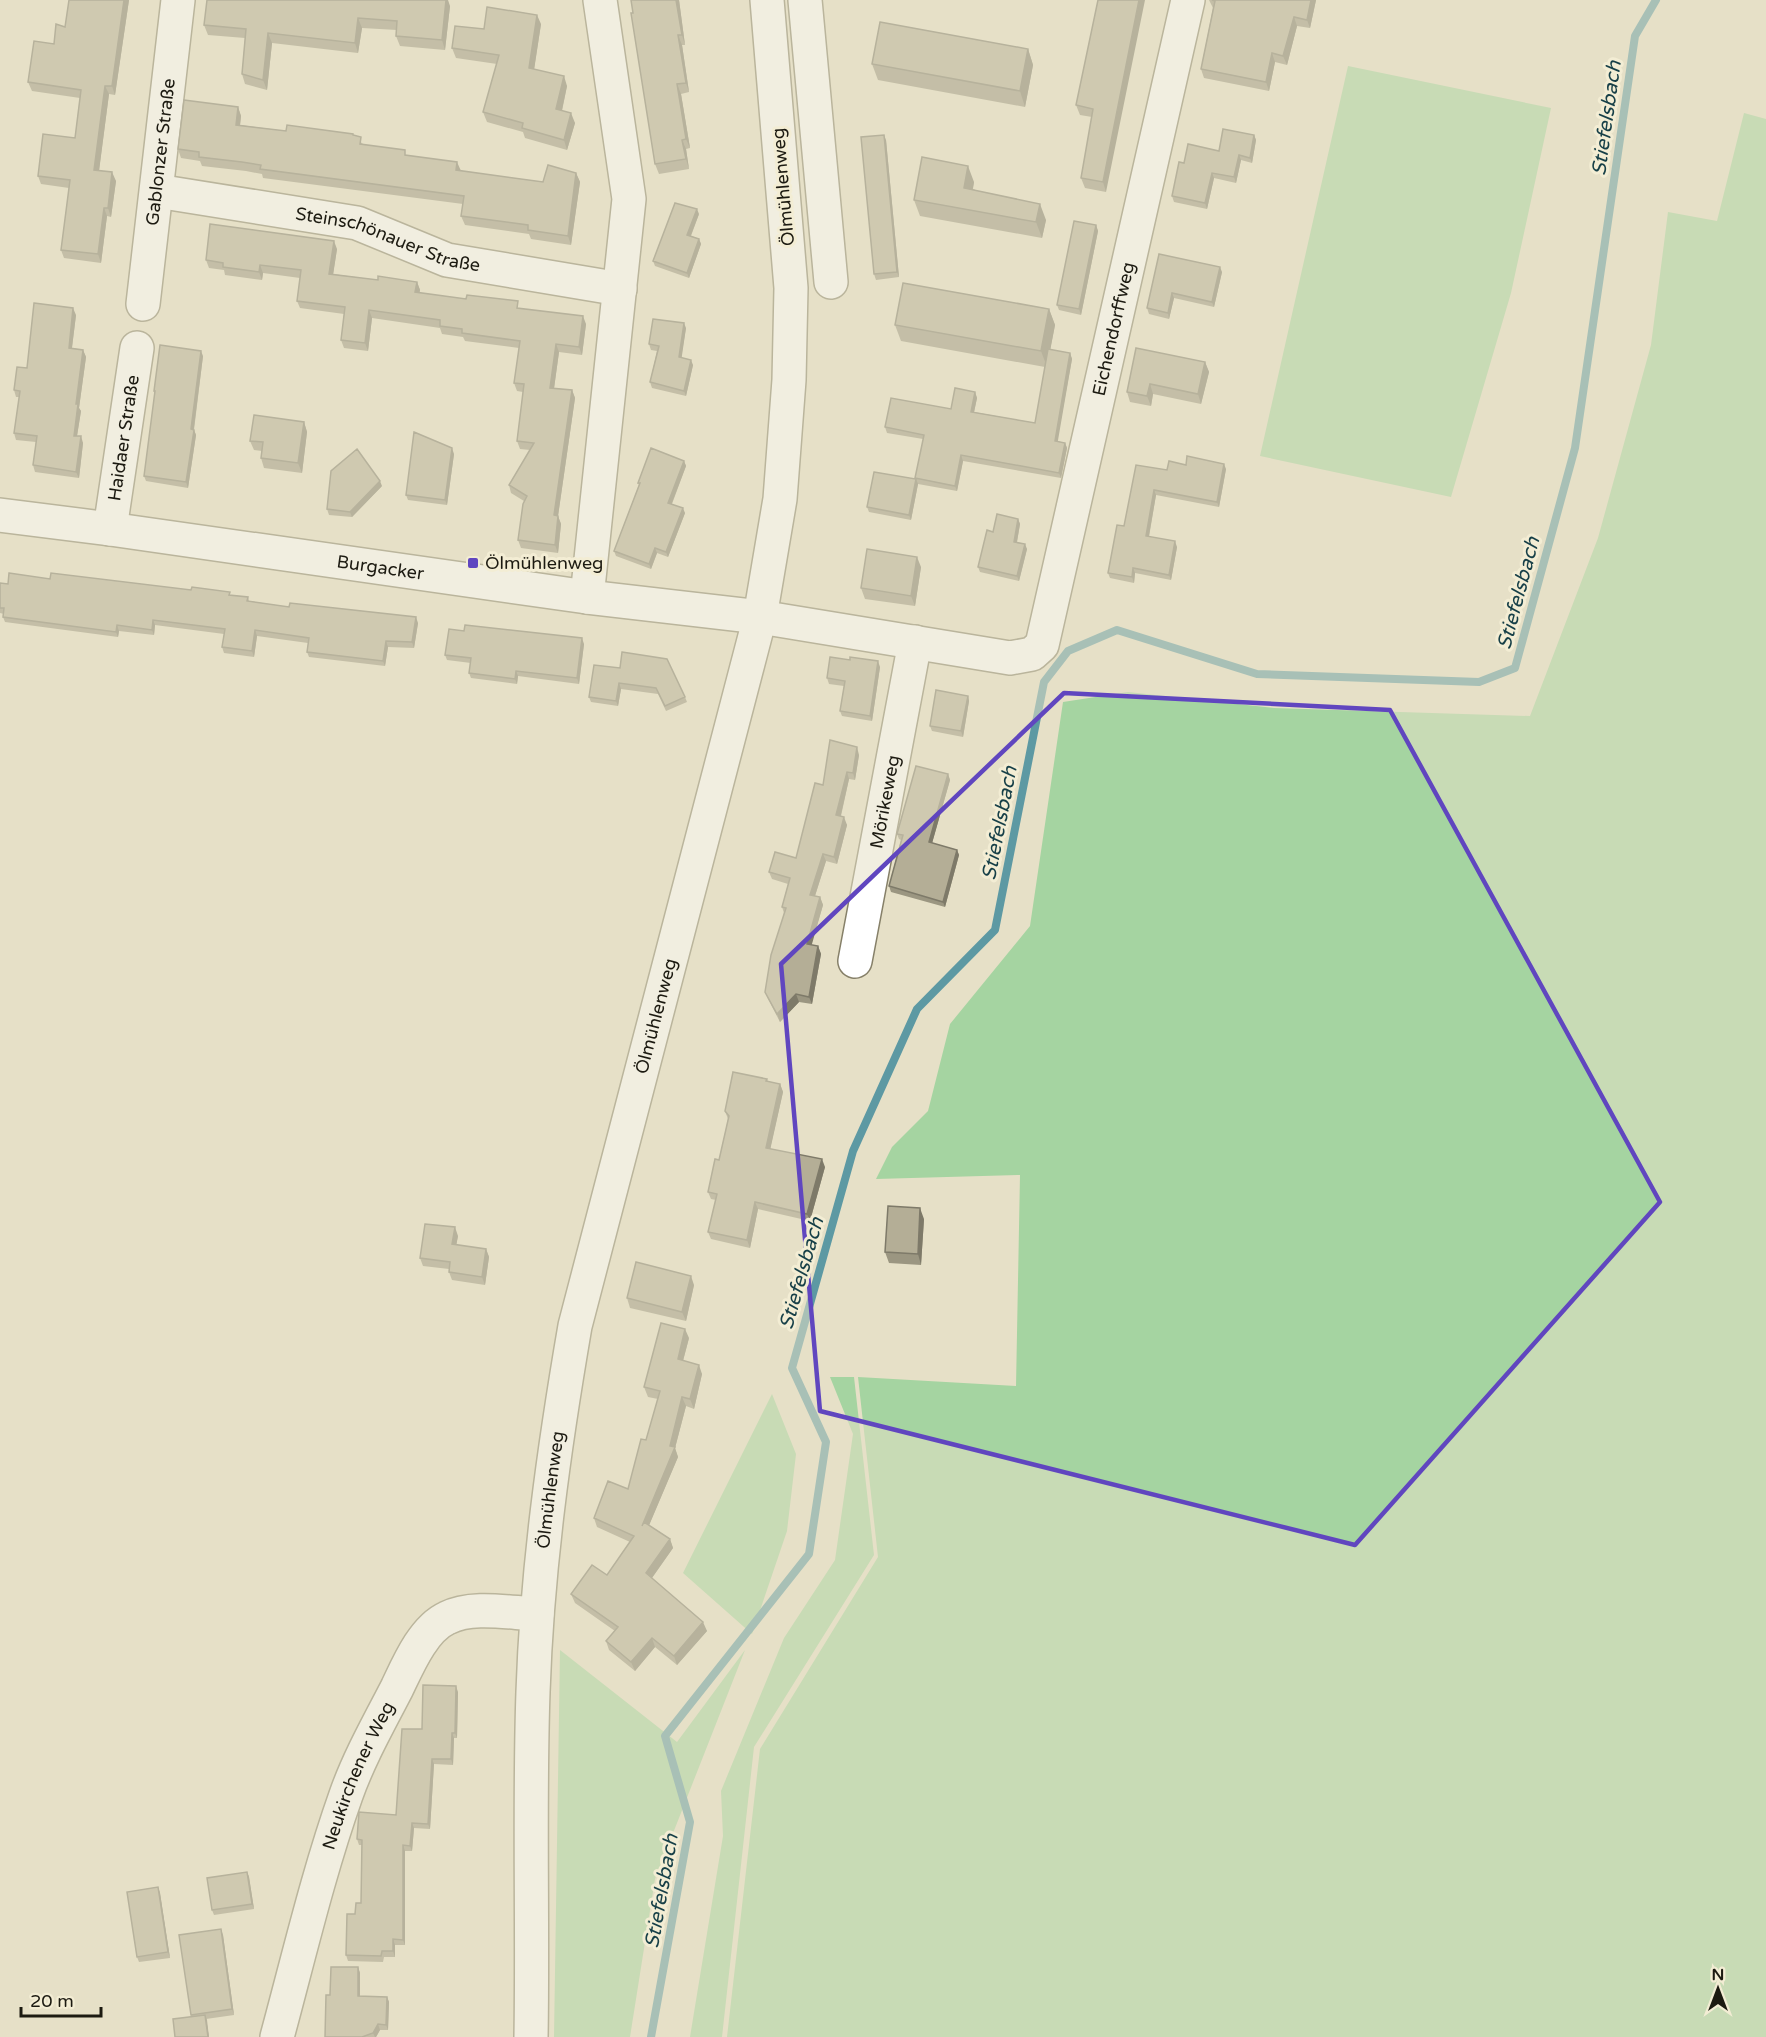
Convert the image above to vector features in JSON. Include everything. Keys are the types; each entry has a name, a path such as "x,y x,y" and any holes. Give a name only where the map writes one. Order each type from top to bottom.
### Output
{"street":[{"name":"Gablonzer Straße","path":"143,304 178,0"},
{"path":"587,597 628,199 600,0"},
{"name":"Ölmühlenweg","path":"531,2037 533,1692 537,1614 543,1535 574,1326 760,617 781,488 789,380 791,288 767,0"},
{"path":"805,0 831,282"},
{"name":"Eichendorffweg","path":"915,642 1010,657 1032,654 1042,645 1188,0"},
{"name":"Steinschönauer Straße","path":"157,191 357,223 447,260 620,289"},
{"name":"Haidaer Straße","path":"110,529 137,348"},
{"name":"Burgacker","path":"0,515 587,597 760,617"},
{"path":"760,617 915,642"},
{"name":"Mörikeweg","path":"855,961 915,642"},
{"name":"Neukirchener Weg","path":"277,2037 346,1794 414,1654 428,1634 448,1617 483,1611 537,1614"}],"highlighted area":[{"path":"1064,693 1390,710 1660,1202 1355,1545 820,1411 781,964"}],"green space":[{"path":"1348,66 1551,108 1511,293 1451,497 1260,456"},
{"path":"1744,113 1766,119 1766,2037 727,2037 760,1749 878,1557 858,1377 1016,1386 1020,1175 876,1179 892,1147 928,1111 950,1024 1030,926 1063,702 1128,692 1274,708 1530,716 1598,538 1651,345 1668,212 1717,221"},
{"path":"830,1377 854,1377 874,1555 754,1747 722,2037 690,2037 723,1836 721,1791 784,1638 835,1560 853,1434"},
{"path":"772,1394 796,1454 787,1531 752,1634 683,1573"},
{"path":"560,1650 677,1742 745,1650 655,1879 630,2037 554,2037"}],"building":[{"path":"69,0 124,0 112,86 105,86 94,170 112,172 108,208 104,208 98,254 61,250 70,180 38,176 43,134 75,138 81,90 28,82 34,41 54,44 56,24 65,27"},
{"path":"207,0 446,0 442,40 396,36 397,21 358,18 355,43 268,33 263,80 242,74 246,29 204,25"},
{"path":"631,0 676,0 682,35 678,35 686,83 677,84 686,139 682,140 686,159 655,164 631,13 633,13"},
{"path":"1098,0 1139,0 1103,182 1081,178 1093,109 1076,105"},
{"path":"1212,0 1311,0 1307,20 1294,17 1283,56 1272,53 1266,82 1201,69 1215,1"},
{"path":"487,7 537,15 529,68 564,76 556,109 571,113 564,140 522,128 523,123 483,112 499,55 452,48 455,26 484,29"},
{"path":"880,22 1028,49 1020,91 872,64"},
{"path":"184,100 238,107 236,125 286,131 287,125 353,134 361,137 360,144 405,150 405,155 457,162 456,170 543,182 548,165 576,173 568,236 528,230 528,225 461,216 464,196 260,169 261,165 199,157 199,152 178,149"},
{"path":"1223,129 1254,135 1250,158 1239,155 1234,177 1212,173 1205,203 1172,196 1179,162 1184,163 1188,144 1219,151"},
{"path":"884,135 897,272 874,274 861,137"},
{"path":"922,157 968,166 964,188 1040,204 1036,222 914,200"},
{"path":"675,203 697,209 687,235 699,239 687,273 653,261"},
{"path":"1074,221 1096,225 1079,309 1057,305"},
{"path":"210,224 334,241 329,274 378,280 378,276 417,282 415,292 466,299 467,295 518,301 517,308 583,316 579,347 556,344 550,388 572,390 554,515 558,516 555,545 518,540 523,504 527,496 509,485 534,443 517,441 524,384 514,383 520,341 462,333 462,329 440,326 440,320 369,310 365,343 341,340 345,307 297,301 301,270 260,265 259,272 223,267 223,263 206,260"},
{"path":"1159,254 1220,267 1212,302 1172,293 1168,313 1147,308"},
{"path":"903,283 1049,309 1041,351 895,325"},
{"path":"34,303 73,308 69,348 83,350 74,436 81,436 76,472 33,465 37,436 14,433 20,391 14,390 17,367 27,368"},
{"path":"653,319 684,323 679,357 691,360 684,391 650,382 659,346 649,344"},
{"path":"160,345 201,351 191,429 194,430 186,482 144,476"},
{"path":"1136,348 1205,362 1198,394 1150,384 1147,396 1127,392"},
{"path":"1048,349 1070,353 1055,441 1065,443 1059,473 961,455 955,486 915,478 924,435 885,427 891,398 951,409 955,388 975,392 971,412 1035,423"},
{"path":"254,415 304,422 298,463 261,458 263,442 250,441"},
{"path":"414,432 452,448 445,500 406,495"},
{"path":"651,448 684,461 668,503 683,508 666,552 655,548 649,564 614,551"},
{"path":"357,449 380,481 350,512 327,509 331,471"},
{"path":"1187,456 1224,464 1217,502 1154,490 1146,536 1175,541 1169,575 1133,568 1132,577 1108,573 1117,525 1124,526 1136,465 1167,470 1169,461 1186,465"},
{"path":"874,472 916,479 909,515 867,507"},
{"path":"997,514 1018,519 1014,542 1025,544 1017,576 978,567 987,530 993,532"},
{"path":"867,549 917,557 911,596 861,588"},
{"path":"9,573 50,579 51,573 191,590 192,587 230,592 229,595 248,597 247,601 289,607 290,603 416,617 412,642 386,641 383,661 307,652 309,638 255,630 252,651 222,647 225,629 153,620 152,630 117,625 116,632 3,617 4,608 0,608 0,583 8,584"},
{"path":"465,625 582,638 577,678 516,671 515,679 469,673 471,658 445,655 449,629 464,631"},
{"path":"622,652 667,659 685,697 665,706 656,688 619,683 616,701 589,697 594,665 620,668"},
{"path":"830,657 878,661 870,716 840,711 845,681 827,678"},
{"path":"936,690 968,696 961,731 930,726"},
{"path":"830,740 857,747 853,773 847,772 836,815 844,817 834,857 823,854 810,895 820,897 807,944 818,946 809,997 796,994 777,1014 765,992 771,955 786,908 782,907 790,878 769,872 775,852 796,858 815,783 823,785"},
{"path":"916,766 948,774 929,842 957,850 943,902 889,886 903,835 897,834"},
{"path":"733,1072 780,1084 766,1148 822,1159 807,1214 755,1202 747,1240 708,1232 717,1194 708,1192 715,1159 719,1160 729,1116 725,1111"},
{"path":"888,1206 920,1208 918,1254 885,1252"},
{"path":"425,1224 455,1227 452,1244 486,1249 482,1277 449,1272 450,1262 420,1258"},
{"path":"636,1262 691,1276 682,1312 627,1298"},
{"path":"661,1323 685,1329 678,1359 699,1365 690,1399 682,1397 670,1446 675,1447 642,1526 644,1522 670,1539 646,1573 703,1622 674,1656 652,1638 631,1662 606,1641 618,1627 571,1594 592,1565 607,1575 634,1536 594,1518 608,1481 628,1489 641,1439 646,1440 660,1391 644,1387"},
{"path":"423,1685 456,1686 455,1733 452,1733 451,1759 432,1759 428,1824 412,1823 410,1846 403,1845 403,1940 393,1939 393,1951 382,1951 381,1956 346,1955 347,1914 355,1914 356,1903 361,1903 362,1840 357,1839 359,1812 396,1815 402,1729 422,1729"},
{"path":"247,1872 252,1904 212,1910 207,1878"},
{"path":"158,1887 168,1952 137,1957 127,1892"},
{"path":"221,1929 232,2009 191,2015 179,1935"},
{"path":"331,1967 358,1967 358,1996 387,1997 386,2025 378,2024 373,2033 362,2037 325,2037 326,1995 330,1995"},
{"path":"205,2015 208,2037 175,2037 173,2019"}],"waterway":[{"name":"Stiefelsbach","path":"651,2037 690,1822 665,1736 809,1554 826,1442 792,1368 853,1151 917,1009 995,930 1044,682 1068,651 1117,630 1257,674 1479,682 1515,668 1575,448 1635,36 1656,0"}],"place":[{"name":"Ölmühlenweg","path":"473,563"}]}
